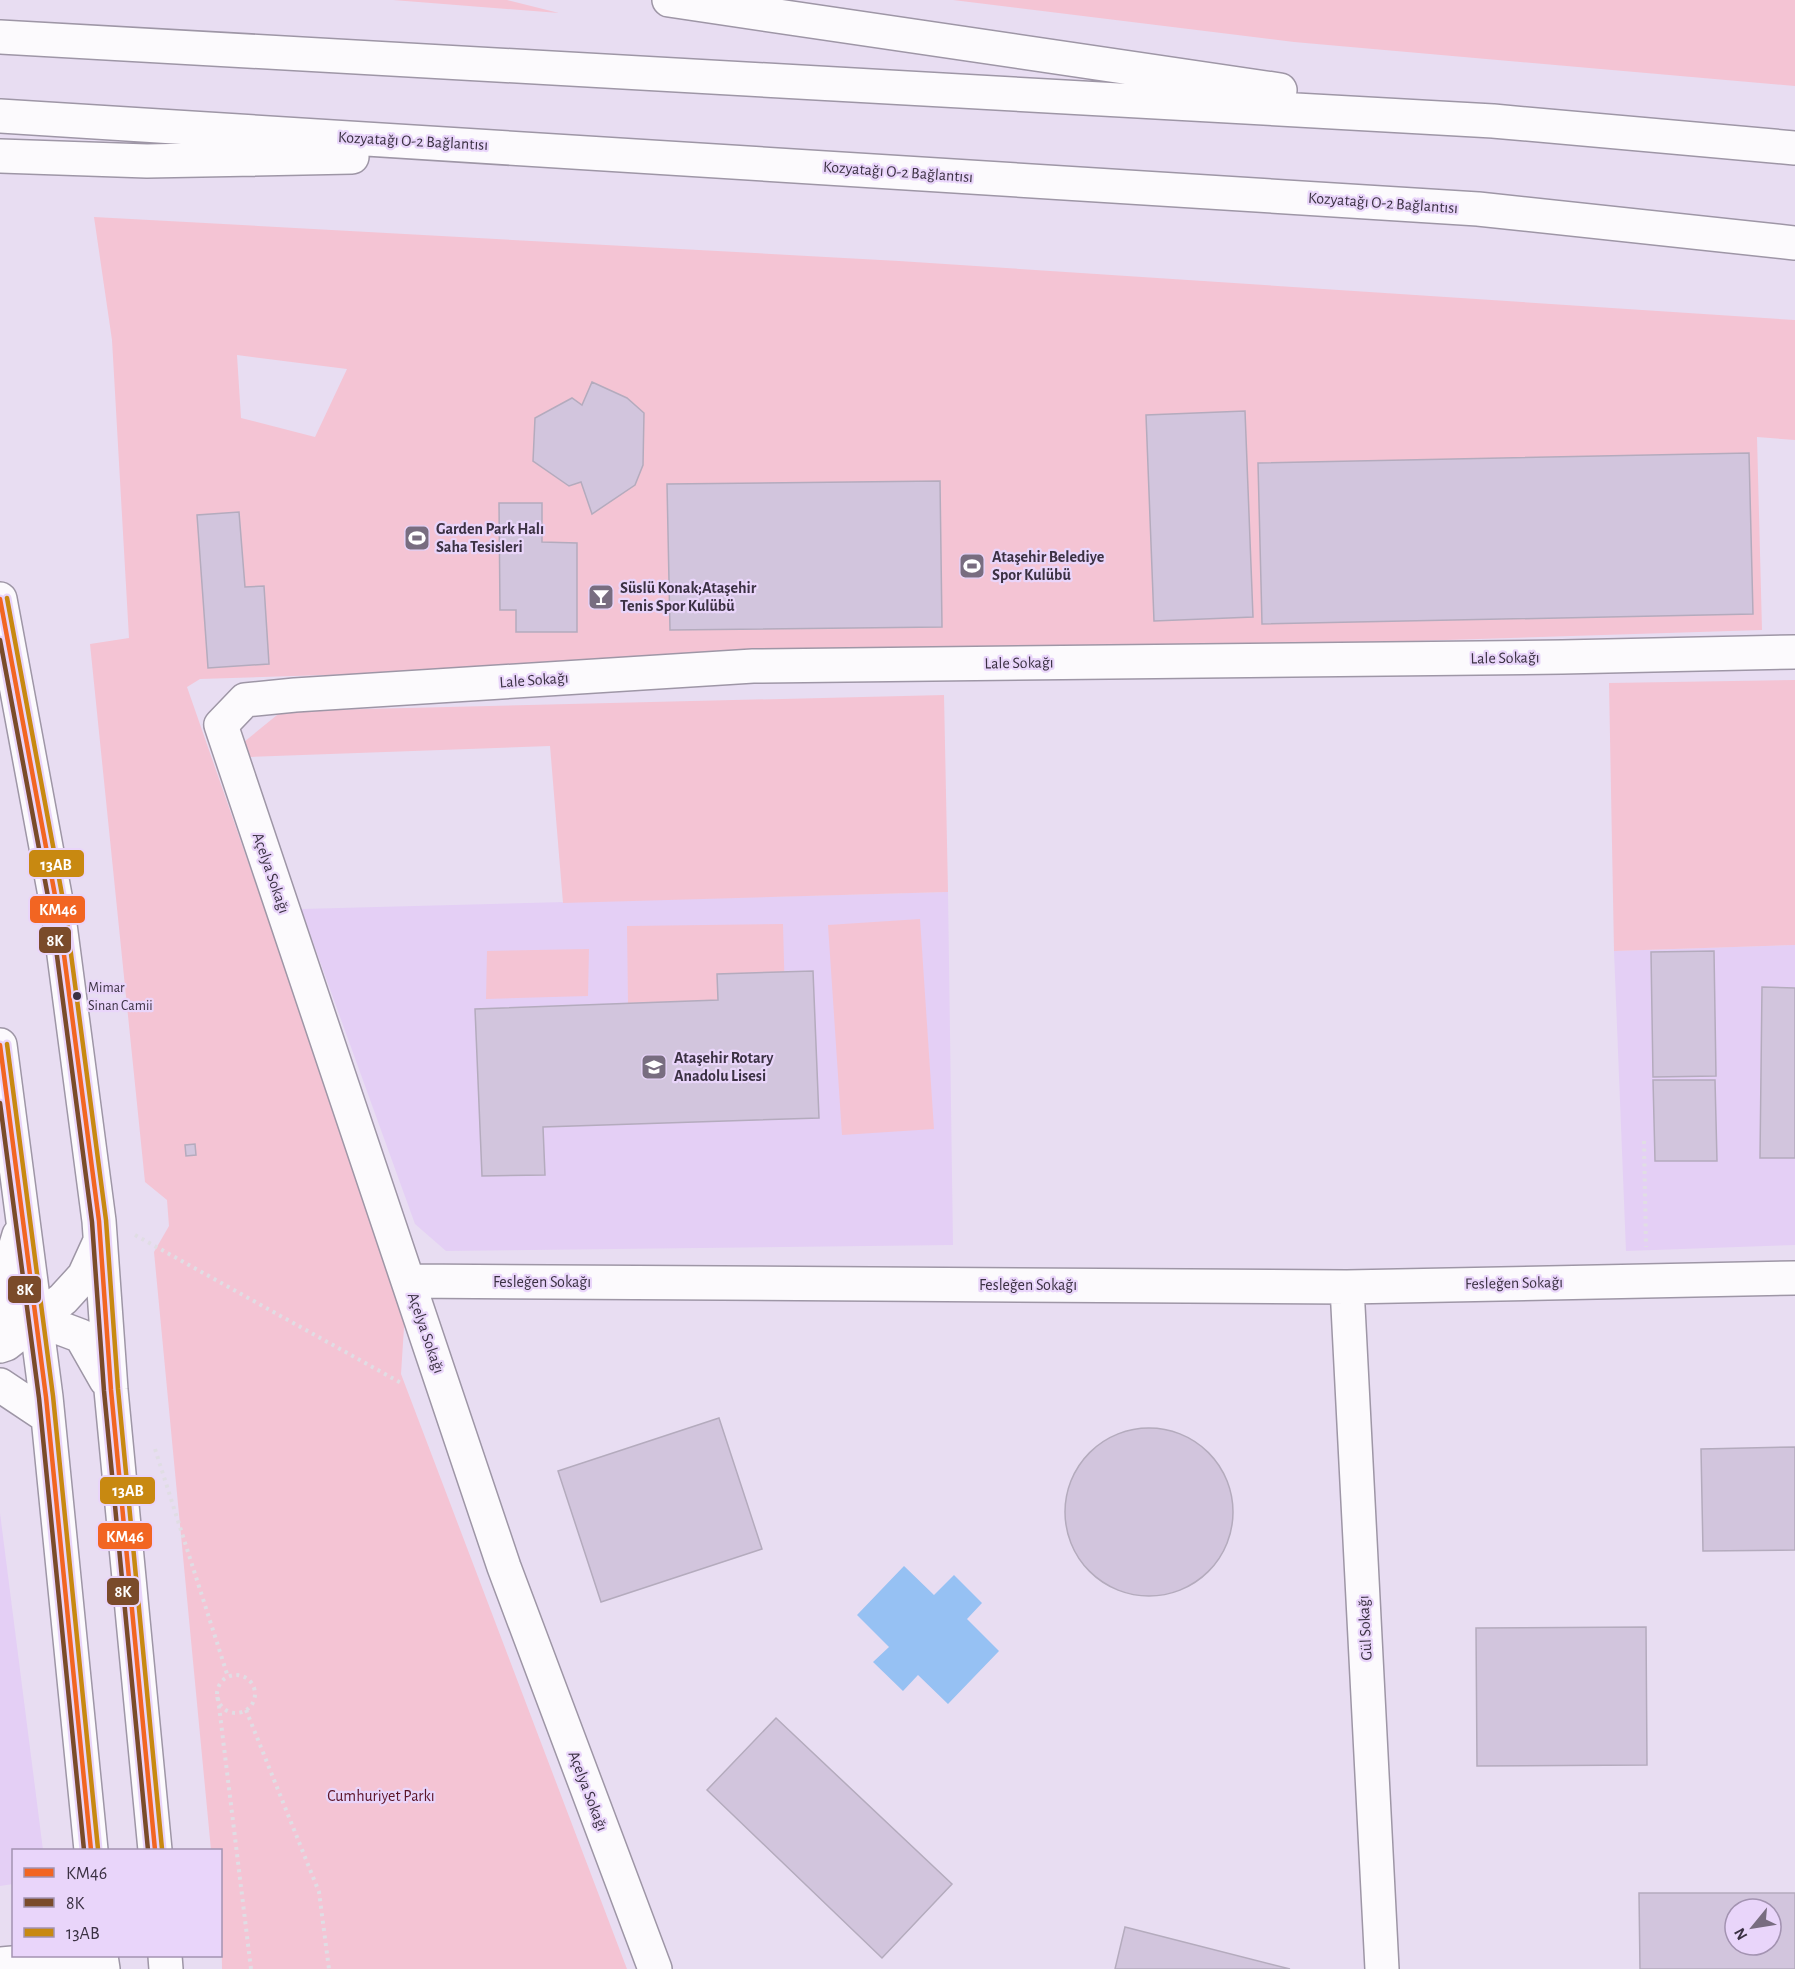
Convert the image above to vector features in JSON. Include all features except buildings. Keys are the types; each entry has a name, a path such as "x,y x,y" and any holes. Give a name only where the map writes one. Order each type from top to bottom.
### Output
{"main road":[{"path":"669,0 1493,120"},
{"path":"0,37 1493,120 1795,148"},
{"name":"Kozyatağı O-2 Bağlantısı","path":"0,116 1478,209 1795,243"},
{"path":"0,156 147,161 600,153"},
{"path":"0,599 59,917 100,1241 111,1390 155,1849"},
{"name":"Lale Sokağı","path":"245,700 753,666 1574,657 1795,652"},
{"name":"Açelya Sokağı","path":"245,700 221,725 504,1567 655,1969"},
{"path":"0,1046 48,1417 91,1849"},
{"path":"0,1290 22,1225"},
{"path":"0,1346 6,1344 63,1299 84,1276 100,1241"},
{"name":"Fesleğen Sokağı","path":"408,1281 1347,1287 1795,1278"},
{"name":"Gül Sokağı","path":"1347,1287 1382,1969"},
{"path":"0,1315 36,1319 81,1336 111,1390"},
{"path":"0,1385 48,1417"},
{"path":"0,1964 79,1957"}],"path":[{"path":"1644,1141 1647,1281"},
{"path":"133,1234 452,1411"},
{"path":"153,1443 228,1677"},
{"path":"218,1698 220,1704 235,1713 251,1706 255,1694 251,1682 240,1676 228,1677 219,1686 218,1698 251,1969"},
{"path":"246,1710 319,1892 328,1969"}],"shaded area":[{"name":"Ataşehir Rotary Anadolu Lisesi","path":"948,892 953,1245 446,1251 415,1224 301,909"},
{"path":"1795,945 1795,1245 1626,1251 1614,951"},
{"path":"0,1513 43,1849 12,1849 12,1884 0,1886"}],"green space":[{"path":"393,0 507,0 559,13"},
{"path":"953,0 1795,0 1795,86 1294,42"},
{"name":"Cumhuriyet Parkı","path":"94,217 899,261 1795,320 1795,440 1757,437 1762,630 200,679 187,687 405,1312 401,1374 627,1969 222,1969 222,1849 211,1849 154,1252 169,1226 167,1200 145,1182 90,644 129,638 112,340","holes":["237,355 347,369 315,437 241,418"]},
{"path":"1795,680 1795,945 1614,951 1609,683"},
{"path":"944,695 948,892 563,903 550,746 250,757 244,742 282,711"},
{"path":"920,919 934,1129 842,1135 828,925"},
{"path":"783,924 785,1000 628,1003 627,926"},
{"path":"589,949 588,996 486,999 487,951"}],"water":[{"path":"904,1566 934,1595 954,1575 982,1603 967,1619 999,1651 948,1704 918,1675 903,1691 873,1662 889,1647 857,1615"}],"transit line":[{"name":"13AB","path":"7,598 66,916 106,1220 118,1389 162,1849"},
{"name":"KM46","path":"0,599 59,917 99,1221 111,1390 155,1849"},
{"name":"8K","path":"0,640 52,918 92,1222 104,1391 148,1849"},
{"name":"13AB","path":"7,1044 53,1396 98,1849"},
{"name":"KM46","path":"0,1045 46,1397 91,1849"},
{"name":"8K","path":"0,1103 39,1398 84,1849"}],"place":[{"name":"Garden Park Halı Saha Tesisleri","path":"417,538"},
{"name":"Ataşehir Belediye Spor Kulübü","path":"972,566"},
{"name":"Süslü Konak;Ataşehir Tenis Spor Kulübü","path":"601,597"},
{"name":"Mimar Sinan Camii","path":"77,996"},
{"name":"Ataşehir Rotary Anadolu Lisesi","path":"654,1067"}]}
